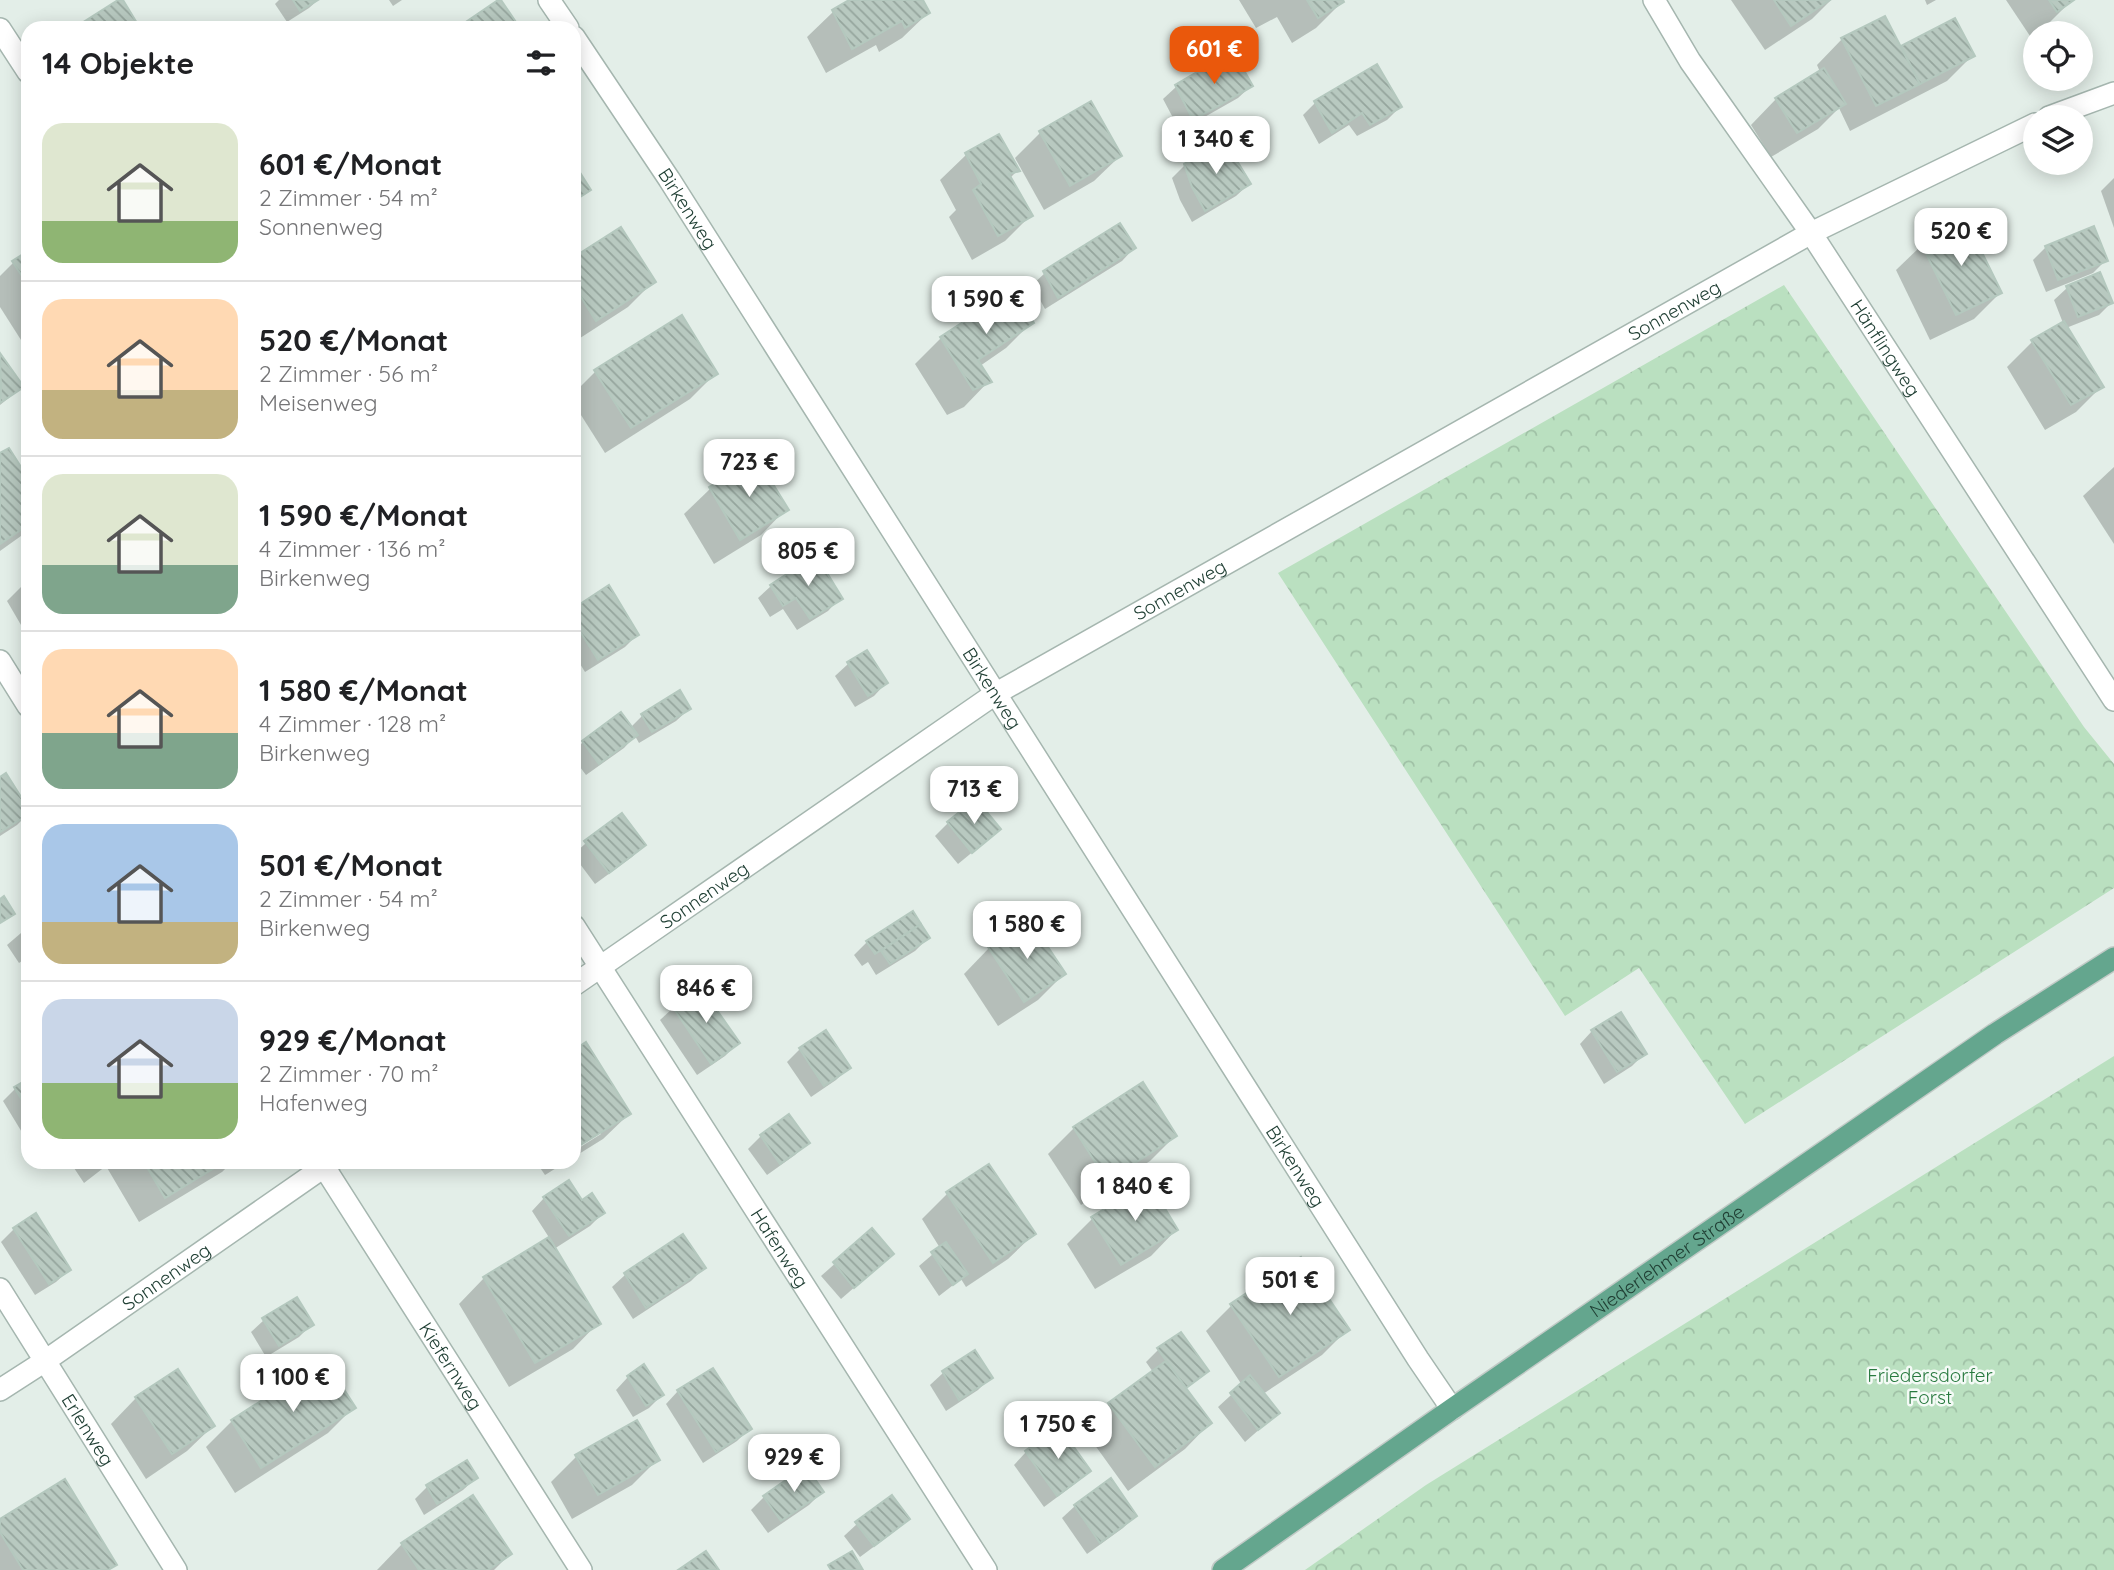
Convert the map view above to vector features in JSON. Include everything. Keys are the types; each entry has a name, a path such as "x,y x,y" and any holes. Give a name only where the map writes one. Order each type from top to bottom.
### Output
{"main road":[{"name":"Niederlehmer Straße","path":"1223,1570 1995,1034 2114,958"}],"street":[{"path":"549,0 563,21"},
{"name":"Hänflingweg","path":"1654,0 1690,61 1811,233 2114,700"},
{"path":"0,29 21,61"},
{"name":"Birkenweg","path":"581,47 669,179 1403,1336 1452,1409"},
{"path":"2080,105 2114,93"},
{"name":"Sonnenweg","path":"581,980 995,694 1811,233 2023,130"},
{"path":"0,661 21,695"},
{"name":"Hafenweg","path":"581,937 986,1570"},
{"name":"Sonnenweg","path":"0,1390 318,1169"},
{"name":"Kiefernweg","path":"328,1169 580,1570"},
{"name":"Erlenweg","path":"0,1289 176,1570"}],"green space":[{"path":"1784,285 2084,727 2114,764 2114,888 1745,1124 1639,968 1565,1016 1278,573"},
{"name":"Friedersdorfer Forst","path":"2114,1056 2114,1570 1305,1570 1426,1485"}],"building":[{"path":"118,0 123,0 136,21 85,21"},
{"path":"293,0 318,0 300,11"},
{"path":"501,0 515,21 467,21"},
{"path":"849,0 923,0 930,13 905,28 902,21 852,49 832,10"},
{"path":"1307,0 1343,0 1344,2 1318,18"},
{"path":"1774,0 1830,0 1791,26"},
{"path":"2049,0 2074,0 2057,12"},
{"path":"1885,16 1920,84 1876,106 1841,38"},
{"path":"1955,18 1975,56 1920,84 1901,46"},
{"path":"1233,51 1253,86 1193,120 1175,85"},
{"path":"1377,64 1402,107 1370,125 1362,113 1332,133 1314,101"},
{"path":"1824,68 1846,104 1797,133 1775,98"},
{"path":"1091,101 1122,156 1070,186 1039,131"},
{"path":"999,134 1020,171 1009,174 1033,216 998,236 973,190 981,184 965,153"},
{"path":"1225,141 1251,184 1205,211 1184,164"},
{"path":"581,174 591,190 581,196"},
{"path":"1966,220 2002,293 1956,315 1921,243"},
{"path":"1120,223 1136,248 1058,298 1043,271"},
{"path":"2094,226 2108,261 2058,280 2045,246"},
{"path":"621,227 656,282 596,321 581,297 581,253"},
{"path":"21,255 21,274 12,261"},
{"path":"2100,272 2113,303 2078,317 2066,286"},
{"path":"1014,289 1034,323 978,360 992,382 973,390 940,337"},
{"path":"682,315 718,374 631,428 594,370"},
{"path":"2064,321 2104,387 2071,405 2031,340"},
{"path":"0,353 21,383 21,389 0,403"},
{"path":"9,448 21,467 21,530 0,544 0,453"},
{"path":"757,458 789,510 740,540 709,487"},
{"path":"816,555 843,599 810,619 796,598 783,606 770,585"},
{"path":"609,585 639,635 598,660 581,633 581,603"},
{"path":"867,650 888,683 868,696 847,662"},
{"path":"680,690 691,709 652,732 641,714"},
{"path":"621,712 638,735 599,764 582,741"},
{"path":"6,773 21,797 21,819 0,832 0,777"},
{"path":"976,799 1001,829 972,853 947,822"},
{"path":"622,813 646,845 609,873 584,841"},
{"path":"4,896 15,914 0,923 0,899"},
{"path":"913,911 921,924 875,954 866,941"},
{"path":"1030,920 1066,974 1024,1002 988,947"},
{"path":"921,924 930,938 890,964 881,951"},
{"path":"700,986 740,1043 711,1064 672,1006"},
{"path":"1621,1012 1647,1054 1617,1072 1591,1030"},
{"path":"826,1030 851,1068 824,1086 799,1048"},
{"path":"586,1042 631,1114 581,1145 581,1045"},
{"path":"1143,1082 1177,1136 1107,1181 1073,1127"},
{"path":"21,1083 21,1098 14,1087"},
{"path":"789,1114 810,1143 780,1164 760,1135"},
{"path":"989,1164 1036,1234 993,1263 946,1192"},
{"path":"148,1169 213,1169 165,1198"},
{"path":"569,1180 582,1200 592,1193 605,1213 569,1236 543,1197"},
{"path":"1149,1182 1178,1230 1121,1265 1091,1217"},
{"path":"36,1213 71,1270 49,1284 13,1228"},
{"path":"872,1228 894,1254 854,1288 833,1262"},
{"path":"683,1234 706,1268 646,1308 624,1273"},
{"path":"549,1237 601,1324 535,1363 483,1277"},
{"path":"946,1242 968,1274 953,1285 931,1252"},
{"path":"1301,1257 1350,1330 1279,1377 1230,1304"},
{"path":"297,1297 314,1325 279,1346 262,1318"},
{"path":"1181,1332 1209,1371 1186,1388 1157,1348"},
{"path":"975,1350 993,1378 959,1400 942,1371"},
{"path":"325,1360 356,1408 261,1468 231,1420"},
{"path":"1166,1361 1212,1423 1155,1467 1108,1403"},
{"path":"644,1364 664,1395 646,1406 627,1376"},
{"path":"713,1368 752,1429 716,1452 677,1390"},
{"path":"178,1369 215,1426 172,1454 135,1397"},
{"path":"1250,1375 1280,1413 1258,1430 1230,1393"},
{"path":"637,1420 660,1460 598,1495 575,1455"},
{"path":"1059,1426 1091,1471 1057,1496 1025,1451"},
{"path":"467,1460 478,1478 437,1504 426,1485"},
{"path":"806,1466 824,1492 781,1521 763,1496"},
{"path":"1111,1478 1137,1516 1100,1543 1074,1505"},
{"path":"65,1479 117,1565 108,1570 23,1570 0,1532 0,1519"},
{"path":"473,1495 512,1554 488,1570 419,1570 401,1543"},
{"path":"892,1495 910,1519 874,1546 855,1522"},
{"path":"706,1551 719,1570 678,1570"},
{"path":"852,1551 863,1570 831,1570 828,1565"}]}
